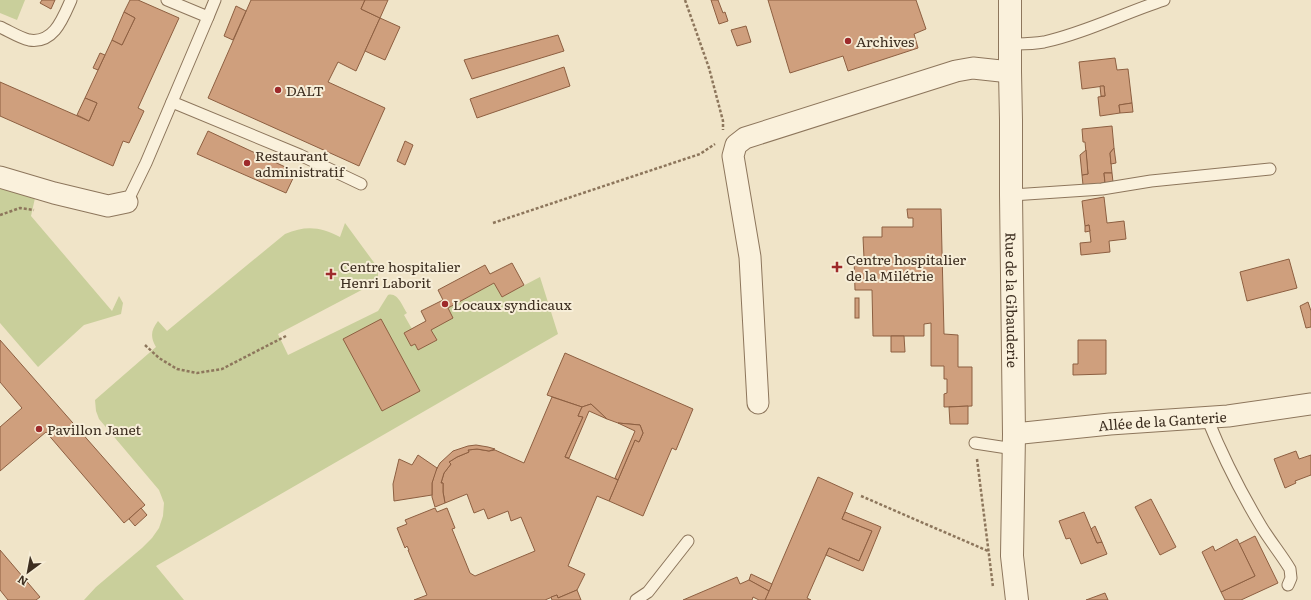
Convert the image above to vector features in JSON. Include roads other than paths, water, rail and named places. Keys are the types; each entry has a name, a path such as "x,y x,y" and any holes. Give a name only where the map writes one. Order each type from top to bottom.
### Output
{"street":[{"name":"Rue de la Gibauderie","path":"1010,0 1014,441 1012,556 1017,600"},
{"path":"758,403 750,257 733,156 736,145 745,138 956,71 973,68 1010,72"},
{"path":"0,177 54,193 108,206 127,202"},
{"name":"Allée de la Ganterie","path":"1014,441 1110,424 1228,416 1311,404"}],"lane":[{"path":"0,27 29,40 42,40 54,33 71,0"},
{"path":"167,0 208,17"},
{"path":"127,202 172,102 215,0"},
{"path":"1010,44 1030,44 1079,32 1164,0"},
{"path":"172,102 300,155 361,184"},
{"path":"1011,195 1102,189 1270,169"},
{"path":"1207,418 1217,443 1244,498 1262,528 1290,569 1291,578 1288,585"},
{"path":"975,443 1014,441"},
{"path":"636,600 648,592 688,541"}],"place":[{"name":"Archives","path":"848,41"},
{"name":"DALT","path":"278,90"},
{"name":"Restaurant administratif","path":"247,163"},
{"name":"Centre hospitalier de la Milétrie","path":"837,267"},
{"name":"Centre hospitalier Henri Laborit","path":"331,274"},
{"name":"Locaux syndicaux","path":"445,304"},
{"name":"Pavillon Janet","path":"39,429"}]}
